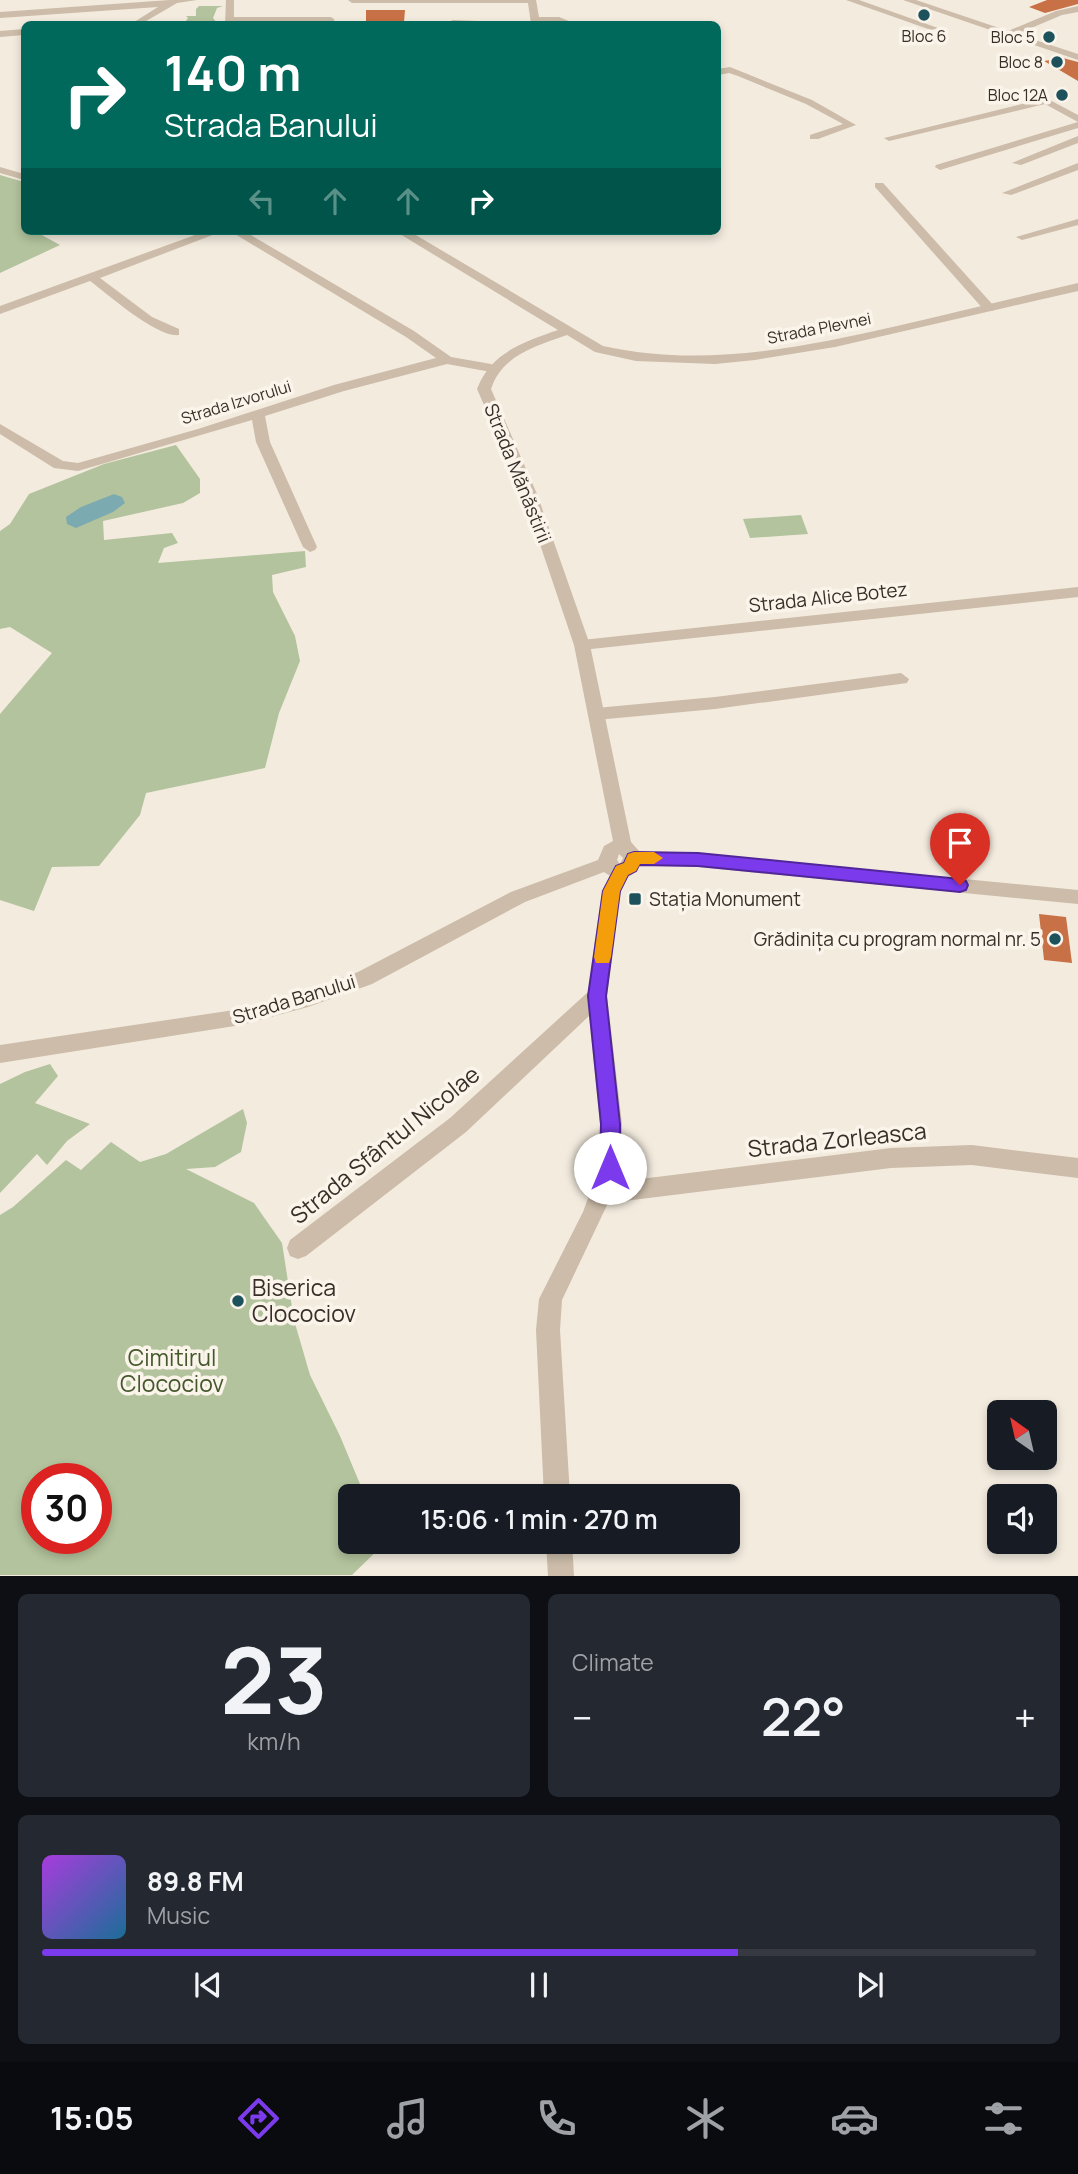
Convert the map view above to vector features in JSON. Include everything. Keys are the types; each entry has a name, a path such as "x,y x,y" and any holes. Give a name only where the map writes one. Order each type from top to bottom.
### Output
{"street":[{"path":"0,15 65,16 136,4 193,0"},
{"path":"229,21 230,0"},
{"path":"350,4 532,0 535,21"},
{"path":"850,0 934,28"},
{"path":"907,0 1078,57"},
{"path":"140,21 174,2"},
{"path":"384,3 407,7"},
{"path":"330,21 336,8"},
{"path":"1010,33 1059,13 1078,9"},
{"path":"0,34 21,32"},
{"path":"721,72 730,70 741,74 823,108 851,125 814,136"},
{"path":"889,138 1046,101 1078,119"},
{"path":"940,167 1078,125"},
{"path":"1017,163 1078,139"},
{"path":"1007,193 1078,166"},
{"path":"0,170 21,176"},
{"path":"879,186 989,308"},
{"path":"1023,237 1078,222"},
{"path":"0,310 206,235"},
{"path":"243,235 410,334 447,360"},
{"path":"408,235 567,331"},
{"path":"92,277 148,320 175,332"},
{"name":"Strada Plevnei","path":"567,331 599,349 621,355 666,360 767,354 822,345 1078,287"},
{"path":"491,368 523,348 567,331"},
{"name":"Strada Izvorului","path":"0,428 60,465 78,467 258,416 390,373 447,360 491,368"},
{"name":"Strada Mănăstirii","path":"491,368 484,389 530,494 582,645 621,860"},
{"path":"258,416 263,442 310,547"},
{"name":"Strada Alice Botez","path":"582,645 1078,592"},
{"path":"596,714 715,703 901,679"},
{"path":"555,1484 548,1330 551,1299 601,1194 610,1168 611,1124 597,996 611,891 621,860"},
{"name":"Strada Banului","path":"0,1054 241,1017 308,999 365,978 518,897 621,860 698,860 1078,897"},
{"name":"Strada Sfântul Nicolae","path":"298,1248 458,1125 597,996"},
{"name":"Strada Zorleasca","path":"601,1194 891,1158 972,1154 1078,1168"},
{"path":"560,1554 561,1576"}],"green space":[{"path":"199,6 223,6 217,8 213,18 215,21 186,21 186,16 196,16"},
{"path":"0,175 21,181 21,235 42,235 60,245 0,273"},
{"path":"176,445 200,479 200,493 183,503 103,521 104,540 172,533 178,543 164,548 158,563 305,551 306,567 272,575 273,592 295,636 300,661 279,713 265,768 146,793 140,815 99,866 52,867 34,911 0,900 0,714 52,653 10,627 0,629 0,531 10,524 29,494 104,464"},
{"path":"801,515 808,534 750,538 743,519"},
{"path":"50,1064 58,1076 35,1103 90,1124 67,1141 47,1165 37,1154 0,1193 0,1084"},
{"name":"Cimitirul Clocociov","path":"243,1109 247,1123 241,1152 215,1167 186,1169 254,1203 282,1243 294,1320 310,1375 360,1484 338,1484 338,1554 374,1554 352,1575 0,1575 0,1215 13,1207 66,1160 81,1170 111,1142 140,1162 166,1154"}],"water":[{"path":"114,494 122,497 125,503 113,512 76,528 67,524 66,517 81,507"}],"building":[{"path":"1047,0 1078,0 1078,4 1045,13 1029,7"},
{"path":"366,10 405,10 404,21 366,21"},
{"path":"1063,58 1078,62 1078,81 1044,61"},
{"name":"Grădinița cu program normal nr. 5","path":"1039,914 1066,917 1072,963 1044,960"}],"slow traffic":[{"path":"603,957 611,891 622,870 630,867 634,858 654,858"}],"place":[{"name":"Bloc 6","path":"924,15"},
{"name":"Bloc 5","path":"1049,37"},
{"name":"Bloc 8","path":"1057,62"},
{"name":"Bloc 12A","path":"1062,95"},
{"name":"Stația Monument","path":"635,899"},
{"name":"Grădinița cu program normal nr. 5","path":"1055,939"},
{"name":"Biserica Clocociov","path":"238,1301"}],"route":[{"path":"610,1168 611,1124 597,996 611,891 622,870 630,867 634,858 698,860 960,885"}]}
